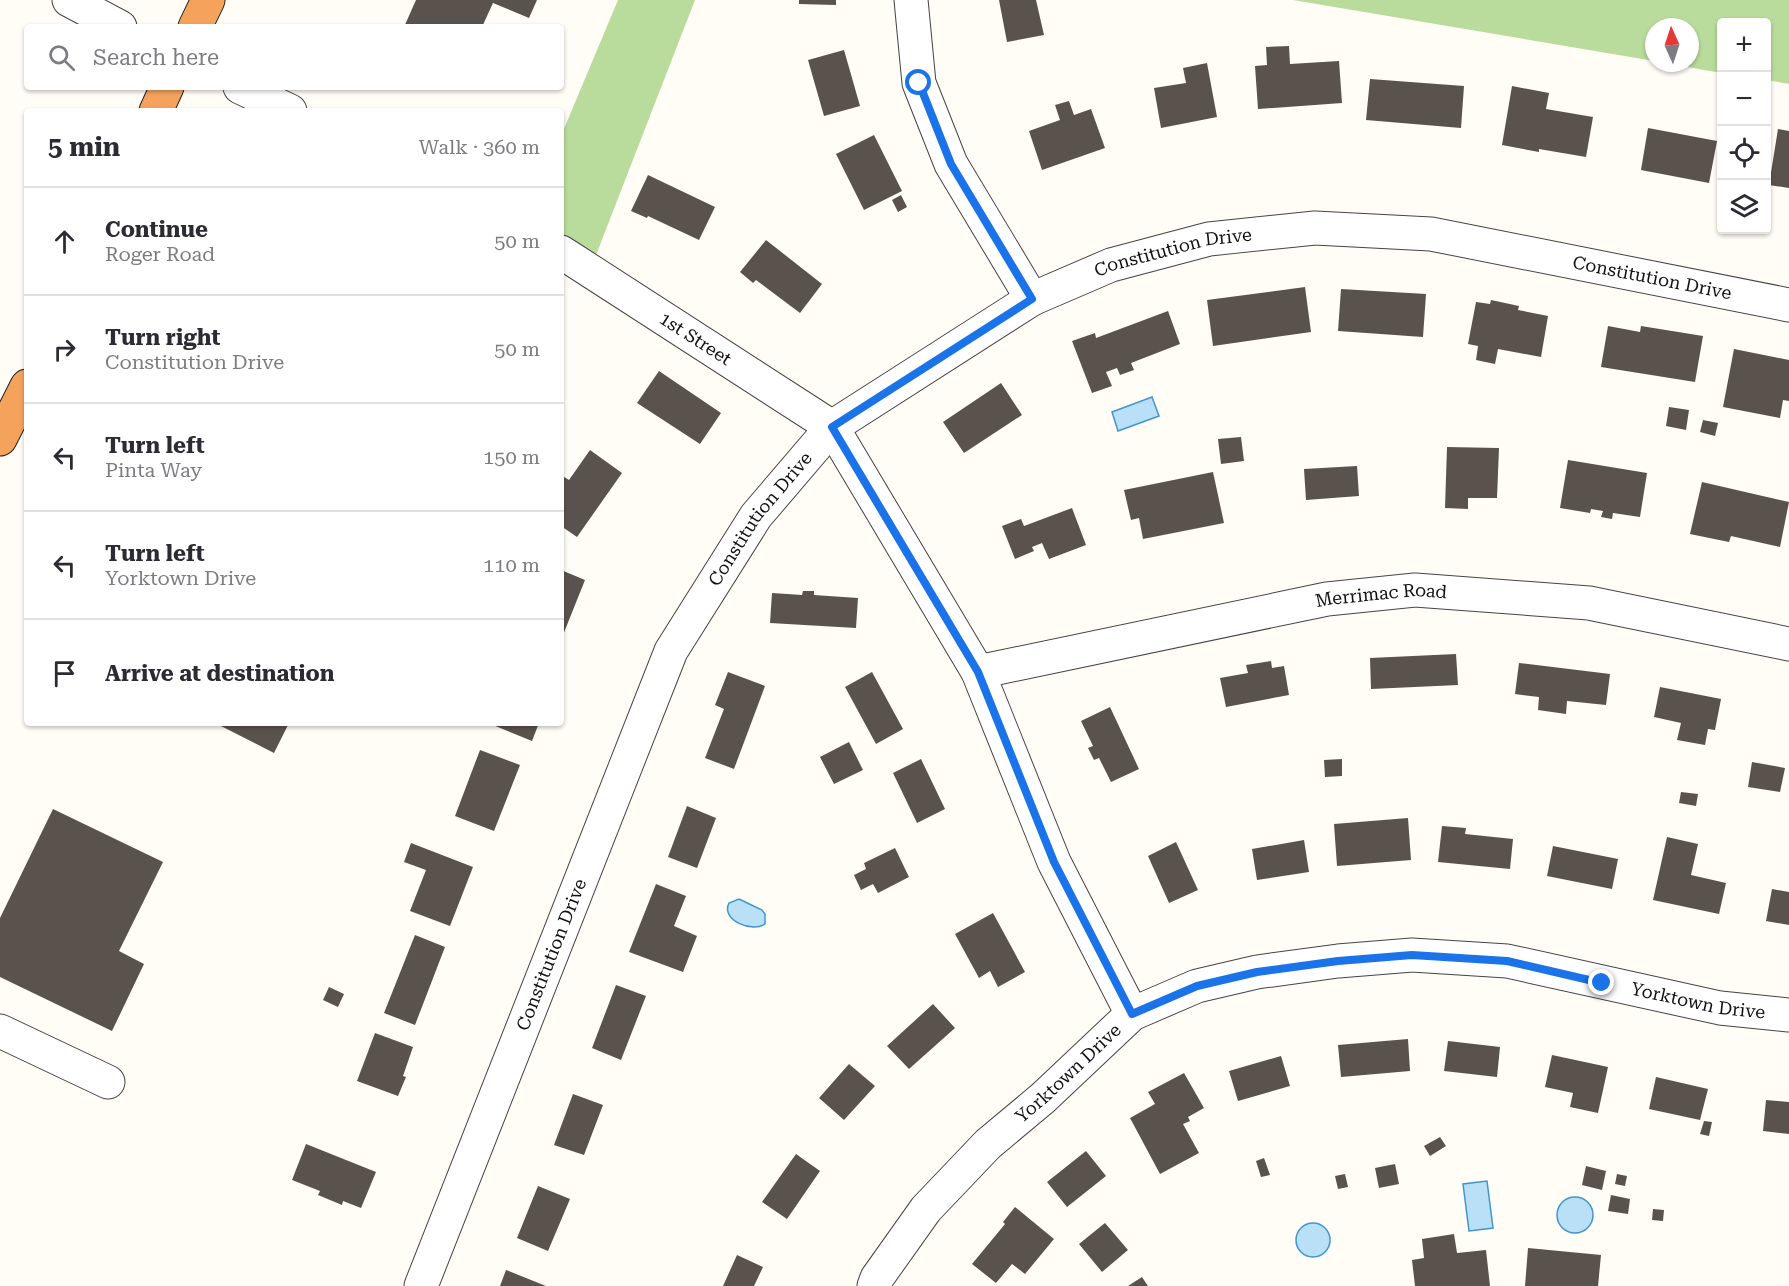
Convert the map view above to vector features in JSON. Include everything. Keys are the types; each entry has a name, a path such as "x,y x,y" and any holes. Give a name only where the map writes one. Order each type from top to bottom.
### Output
{"highway":[{"path":"196,24 208,0"},
{"path":"157,108 166,90"},
{"path":"0,439 24,392"}],"street":[{"path":"69,0 114,24"},
{"path":"911,0 919,83 951,164 1032,299"},
{"path":"246,90 282,108"},
{"name":"Constitution Drive","path":"421,1286 671,651 756,516 832,427 1032,299 1111,266 1209,239 1315,228 1431,234 1789,305"},
{"name":"1st Street","path":"564,254 832,427"},
{"path":"832,427 978,672 1054,862 1132,1014"},
{"name":"Merrimac Road","path":"978,672 1327,599 1415,590 1589,603 1789,644"},
{"name":"Yorktown Drive","path":"874,1286 926,1209 988,1144 1043,1098 1132,1014 1197,986 1257,972 1338,961 1412,955 1507,961 1720,1008 1789,1015"},
{"path":"0,1031 108,1082"}],"green space":[{"path":"618,0 695,0 591,268 564,254 564,129"},
{"path":"1293,0 1789,0 1789,84 1771,81 1771,18 1717,18 1717,72 1699,69 1699,18 1645,18 1645,59"}],"water":[{"path":"1152,397 1159,416 1118,431 1112,412"},
{"path":"739,899 762,910 765,914 765,924 753,927 734,920 729,915 729,903"},
{"path":"1487,1181 1493,1228 1469,1231 1463,1184"},
{"path":"1575,1197 1588,1202 1593,1215 1588,1228 1575,1233 1562,1228 1557,1215 1562,1202"},
{"path":"1313,1223 1325,1228 1330,1240 1325,1252 1313,1257 1301,1252 1296,1240 1301,1228"}],"building":[{"path":"416,0 537,0 529,18 493,3 483,24 405,24"},
{"path":"799,0 836,0 836,5 799,4"},
{"path":"999,0 1036,0 1044,35 1007,42"},
{"path":"1289,46 1290,64 1339,61 1342,103 1258,109 1255,66 1267,65 1266,47"},
{"path":"844,50 860,106 824,116 808,60"},
{"path":"1207,63 1217,117 1161,128 1154,88 1186,83 1183,68"},
{"path":"1370,79 1464,86 1461,128 1366,120"},
{"path":"1512,86 1549,93 1546,109 1593,117 1586,157 1502,145"},
{"path":"1069,101 1074,115 1091,109 1105,148 1042,170 1029,131 1060,120 1055,105"},
{"path":"1648,128 1717,141 1709,183 1641,170"},
{"path":"1778,129 1789,131 1789,188 1771,185"},
{"path":"874,135 902,191 864,210 836,154"},
{"path":"648,175 715,207 699,240 648,216 647,218 631,211"},
{"path":"901,195 907,207 898,212 892,200"},
{"path":"766,240 822,284 800,313 756,280 753,283 740,272"},
{"path":"1305,287 1311,332 1213,346 1207,300"},
{"path":"1341,289 1426,294 1423,337 1338,331"},
{"path":"1491,300 1519,306 1518,310 1548,316 1541,357 1498,349 1495,364 1476,360 1478,346 1468,344 1476,302 1490,304"},
{"path":"1168,311 1180,344 1131,363 1134,370 1120,375 1117,368 1106,372 1112,386 1092,393 1072,341 1095,333 1096,338"},
{"path":"1608,326 1640,332 1641,326 1703,336 1695,382 1601,367"},
{"path":"1734,349 1789,360 1789,401 1783,400 1780,418 1723,407"},
{"path":"659,371 721,413 700,444 637,403"},
{"path":"1001,383 1022,415 964,453 943,422"},
{"path":"1669,407 1689,410 1686,430 1666,426"},
{"path":"1703,420 1718,423 1715,436 1700,432"},
{"path":"1241,437 1244,461 1221,464 1218,439"},
{"path":"1447,447 1499,448 1497,498 1468,498 1468,509 1445,508"},
{"path":"590,450 622,473 577,537 564,528 564,477 569,480"},
{"path":"1568,460 1647,473 1640,517 1613,513 1612,519 1601,517 1603,511 1591,509 1590,513 1560,508"},
{"path":"1357,466 1359,496 1306,500 1304,469"},
{"path":"1213,472 1224,523 1143,539 1139,518 1131,520 1124,490"},
{"path":"1702,482 1789,502 1780,547 1731,536 1729,542 1690,534"},
{"path":"1072,508 1086,545 1049,559 1042,543 1032,547 1034,551 1015,559 1002,526 1021,519 1024,526"},
{"path":"564,571 585,580 564,632"},
{"path":"803,591 814,591 814,595 858,598 856,628 770,623 772,593 802,595"},
{"path":"1456,654 1458,685 1371,689 1370,658"},
{"path":"1271,661 1272,668 1284,666 1289,695 1226,707 1220,678 1248,673 1246,665"},
{"path":"1519,663 1610,674 1606,705 1567,701 1566,714 1538,710 1539,697 1515,694"},
{"path":"728,672 765,686 734,769 705,758 724,709 715,705"},
{"path":"872,672 903,729 876,744 845,687"},
{"path":"1660,687 1721,699 1715,730 1708,729 1705,745 1677,740 1681,723 1654,717"},
{"path":"1110,707 1139,769 1111,782 1099,758 1094,760 1088,748 1093,746 1081,721"},
{"path":"221,726 288,726 274,753"},
{"path":"495,726 538,726 532,741"},
{"path":"849,742 863,770 834,784 820,757"},
{"path":"480,750 520,765 494,831 455,816"},
{"path":"921,759 945,809 917,823 893,773"},
{"path":"1342,759 1342,776 1325,777 1324,760"},
{"path":"1752,762 1785,768 1780,792 1748,787"},
{"path":"1681,792 1698,794 1696,806 1679,803"},
{"path":"687,806 716,818 697,868 668,857"},
{"path":"53,809 163,862 119,951 144,964 112,1031 0,977 0,918"},
{"path":"1408,818 1411,860 1337,866 1334,824"},
{"path":"1442,826 1466,828 1465,834 1513,839 1510,869 1438,862"},
{"path":"1667,837 1698,844 1691,875 1726,883 1719,914 1653,900"},
{"path":"1304,840 1309,872 1257,880 1252,849"},
{"path":"1176,842 1198,890 1169,903 1148,856"},
{"path":"411,843 473,867 450,926 410,911 426,870 404,862"},
{"path":"1553,846 1618,859 1612,889 1547,876"},
{"path":"895,848 909,877 878,893 873,884 861,890 854,875 866,869 864,863"},
{"path":"656,884 686,896 674,926 697,936 683,972 629,952"},
{"path":"1772,889 1789,892 1789,925 1766,921"},
{"path":"993,913 1025,972 998,987 990,971 979,978 955,934"},
{"path":"415,935 445,947 415,1025 384,1013"},
{"path":"616,985 646,996 621,1060 592,1048"},
{"path":"329,987 344,994 338,1007 323,1000"},
{"path":"933,1004 955,1028 909,1069 887,1046"},
{"path":"375,1033 413,1047 403,1076 406,1077 398,1096 357,1081"},
{"path":"1408,1039 1410,1071 1341,1077 1338,1045"},
{"path":"1448,1041 1500,1047 1497,1077 1444,1071"},
{"path":"1552,1055 1608,1067 1598,1113 1570,1107 1573,1093 1545,1087"},
{"path":"1281,1056 1290,1086 1238,1101 1229,1071"},
{"path":"849,1064 875,1086 844,1120 819,1098"},
{"path":"1184,1073 1204,1108 1188,1117 1190,1121 1183,1124 1199,1153 1160,1174 1130,1118 1155,1104 1148,1092"},
{"path":"1656,1077 1708,1089 1700,1120 1649,1109"},
{"path":"573,1094 603,1105 584,1155 554,1145"},
{"path":"1766,1100 1789,1102 1789,1134 1763,1131"},
{"path":"1704,1121 1712,1122 1709,1136 1700,1134"},
{"path":"1440,1137 1446,1146 1430,1156 1424,1146"},
{"path":"306,1144 376,1172 361,1208 343,1201 342,1205 318,1195 320,1191 292,1180"},
{"path":"1086,1151 1106,1176 1067,1207 1047,1182"},
{"path":"796,1154 820,1171 787,1219 762,1202"},
{"path":"1264,1158 1270,1175 1261,1177 1256,1161"},
{"path":"1395,1164 1399,1184 1379,1188 1375,1168"},
{"path":"1586,1166 1606,1171 1602,1190 1582,1185"},
{"path":"1345,1174 1348,1187 1338,1189 1335,1176"},
{"path":"1617,1174 1627,1176 1625,1186 1615,1184"},
{"path":"538,1186 570,1199 548,1251 517,1238"},
{"path":"1611,1195 1630,1199 1628,1214 1608,1211"},
{"path":"1015,1207 1054,1239 1025,1274 1012,1264 996,1283 972,1264 1005,1224 1003,1222"},
{"path":"1653,1209 1664,1210 1663,1221 1652,1220"},
{"path":"1105,1223 1128,1250 1102,1272 1079,1244"},
{"path":"1454,1234 1457,1253 1486,1250 1490,1286 1415,1286 1412,1260 1424,1258 1422,1239"},
{"path":"1528,1248 1601,1255 1598,1286 1525,1286"},
{"path":"737,1255 763,1267 754,1286 723,1286"},
{"path":"506,1270 546,1286 500,1286"},
{"path":"1142,1277 1148,1286 1128,1286"}],"route":[{"path":"919,83 951,164 1032,299 832,427 978,672 1054,862 1132,1014 1197,986 1257,972 1338,961 1412,955 1507,961 1602,983"}]}
